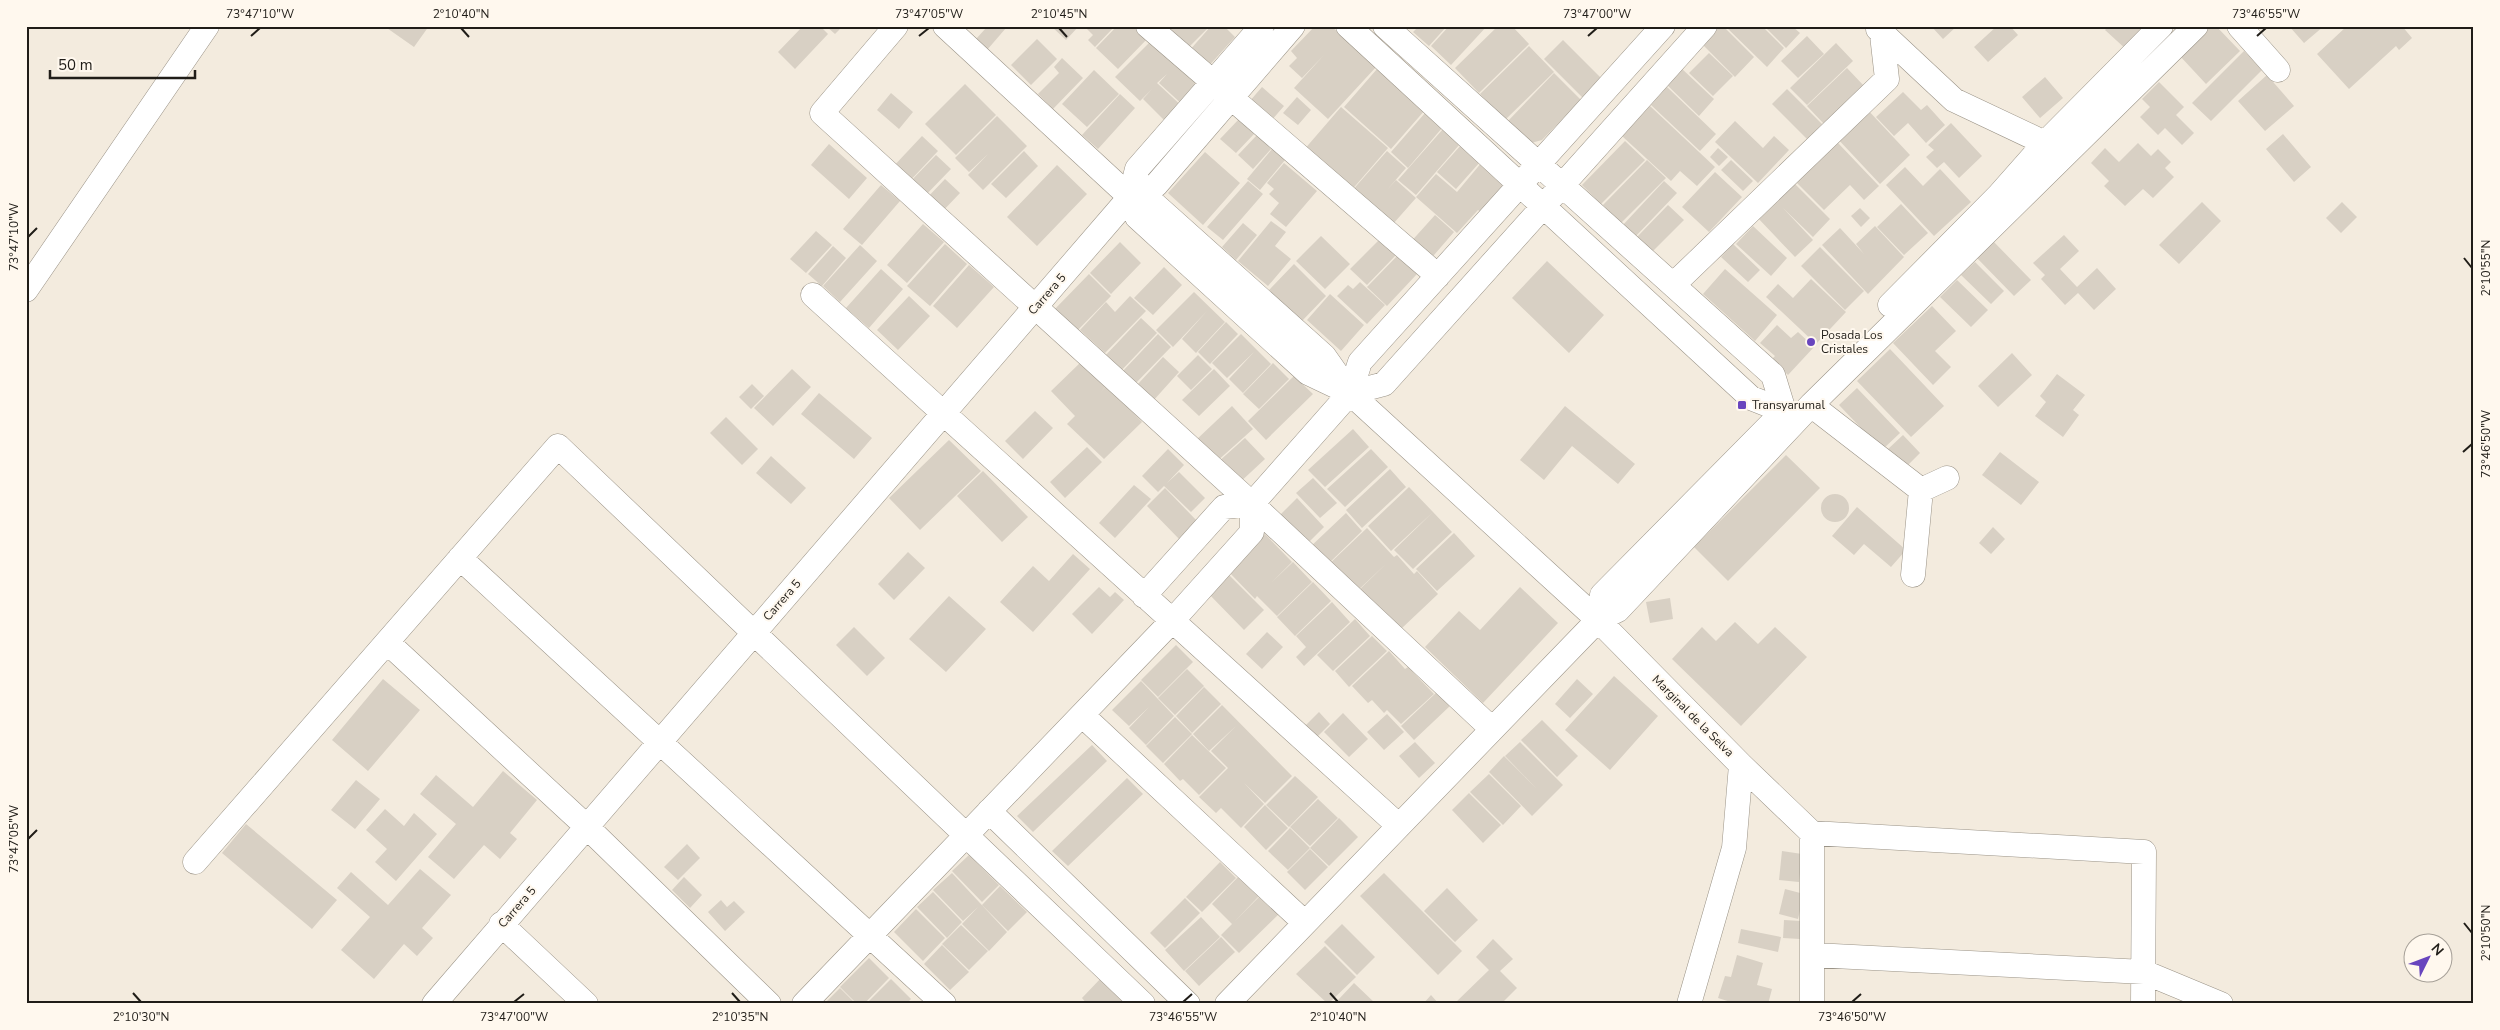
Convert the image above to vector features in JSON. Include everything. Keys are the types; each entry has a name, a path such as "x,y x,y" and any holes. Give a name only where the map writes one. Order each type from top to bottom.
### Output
{"street":[{"path":"26,290 207,26"},
{"path":"896,26 822,113 1034,308 1252,504 1492,729"},
{"path":"945,26 1130,198"},
{"path":"1148,26 1438,276"},
{"name":"Carrera 5","path":"434,1004 501,924 1130,198 1156,185 1222,90 1262,26"},
{"name":"Carrera 5","path":"1222,90 1294,26"},
{"path":"1348,26 1751,398 1797,413 1921,490"},
{"path":"1384,26 1773,375 1797,413"},
{"path":"804,1004 1172,621 1252,532 1252,504 1350,393 1360,362 1664,26"},
{"path":"1350,393 1384,384 1704,26"},
{"path":"1797,413 2045,143 2161,26"},
{"path":"1227,1004 1598,620 1602,595 1797,413 2196,26"},
{"path":"2239,26 2278,70"},
{"path":"1673,285 1887,79 1879,30"},
{"path":"1879,30 1954,100 2045,143"},
{"name":"Marginal de la Selva","path":"1130,198 1152,202 1324,356 1350,393 1598,620 1741,764 1734,848 1689,1004"},
{"path":"813,295 942,414 1399,826"},
{"path":"194,862 558,446 1143,1004"},
{"path":"1921,490 1947,478"},
{"path":"1913,575 1921,490"},
{"path":"1144,596 1224,507 1252,504"},
{"path":"460,558 660,740 944,1004"},
{"path":"387,642 586,826 770,1004"},
{"path":"1082,715 1305,923"},
{"path":"1741,764 1812,833 2144,852 2143,1004"},
{"path":"989,811 1188,1004"},
{"path":"1812,833 1814,955 1812,1004"},
{"path":"501,924 586,1004"},
{"path":"1814,955 2144,972 2221,1004"}],"building":[{"path":"384,26 429,26 414,47"},
{"path":"803,26 820,26 828,34 795,69 778,52"},
{"path":"826,26 843,26 835,34"},
{"path":"984,26 1006,28 987,50 976,39 986,28"},
{"path":"1051,26 1079,26 1066,40"},
{"path":"1084,26 1115,26 1095,47 1088,40 1093,35"},
{"path":"1117,26 1136,26 1148,38 1118,69 1096,48"},
{"path":"1165,26 1210,26 1186,50"},
{"path":"1211,26 1224,26 1235,37 1207,68 1189,51"},
{"path":"1315,26 1331,26 1377,66 1328,119 1294,88 1324,55 1302,78 1289,66 1297,58 1291,51"},
{"path":"1419,26 1447,26 1429,46 1413,32"},
{"path":"1449,26 1487,26 1451,65 1431,46"},
{"path":"1498,26 1512,26 1529,44 1479,93 1455,68"},
{"path":"1718,26 1723,26 1754,57 1735,77 1701,43"},
{"path":"1725,26 1762,26 1784,48 1767,67"},
{"path":"1764,26 1792,26 1800,33 1786,48"},
{"path":"1931,26 1957,26 1943,39"},
{"path":"1997,26 2010,26 2018,35 1988,62 1974,47"},
{"path":"2109,26 2151,26 2128,51 2105,30"},
{"path":"2210,26 2216,26 2240,51 2206,84 2179,55"},
{"path":"2289,26 2324,26 2304,43"},
{"path":"2347,26 2402,26 2412,38 2399,50 2396,46 2349,89 2317,54"},
{"path":"1807,36 1824,54 1798,78 1781,61"},
{"path":"1037,39 1057,59 1031,85 1011,65"},
{"path":"1563,40 1602,79 1583,98 1544,59"},
{"path":"1151,41 1201,89 1185,107 1159,83 1167,74 1157,83 1185,109 1169,125 1143,99 1152,89 1140,101 1115,77"},
{"path":"1836,43 1853,61 1807,105 1790,88"},
{"path":"1529,46 1554,72 1505,120 1480,94"},
{"path":"2244,51 2262,70 2211,121 2192,103"},
{"path":"1709,53 1733,76 1713,96 1689,73"},
{"path":"1062,58 1083,78 1053,109 1038,94 1059,73 1054,67"},
{"path":"1680,67 1714,99 1699,116 1665,83"},
{"path":"1847,68 1864,86 1824,124 1807,106"},
{"path":"1377,69 1425,110 1391,149 1344,107"},
{"path":"1094,70 1119,94 1087,127 1062,104"},
{"path":"1554,73 1581,100 1542,140 1531,143 1508,121"},
{"path":"2267,75 2294,106 2265,131 2238,101"},
{"path":"2045,77 2063,98 2040,118 2022,97"},
{"path":"2159,82 2184,107 2176,115 2194,133 2182,145 2165,128 2158,135 2140,117 2150,107 2142,99"},
{"path":"965,84 996,115 956,155 925,124"},
{"path":"1262,87 1284,106 1271,121 1249,102"},
{"path":"1667,87 1716,134 1700,151 1651,105"},
{"path":"1787,89 1822,124 1807,139 1772,104"},
{"path":"1903,92 1921,110 1927,105 1945,125 1926,143 1908,123 1894,136 1876,117"},
{"path":"891,93 913,112 899,129 877,110"},
{"path":"1120,94 1135,108 1098,149 1082,135"},
{"path":"1297,97 1311,110 1298,125 1283,113"},
{"path":"1650,106 1715,167 1697,186 1680,171 1671,181 1622,136"},
{"path":"1341,107 1388,148 1350,192 1303,151"},
{"path":"1866,108 1910,155 1880,184 1836,137"},
{"path":"1425,113 1442,128 1408,168 1391,152"},
{"path":"997,116 1027,146 983,190 968,175 988,154 969,172 955,158"},
{"path":"1239,119 1254,134 1236,153 1220,139"},
{"path":"1735,121 1763,148 1774,136 1789,150 1758,183 1715,142"},
{"path":"1951,123 1982,156 1959,178 1944,162 1937,168 1926,157 1934,150 1928,145"},
{"path":"1443,129 1460,144 1416,195 1398,180"},
{"path":"2283,134 2311,167 2294,182 2266,149"},
{"path":"1257,135 1271,149 1253,169 1238,155"},
{"path":"922,136 938,151 907,184 891,169"},
{"path":"1625,141 1645,160 1601,204 1582,185"},
{"path":"1838,143 1879,186 1864,200 1850,185 1824,210 1797,183"},
{"path":"2138,143 2151,156 2158,149 2171,162 2165,168 2174,177 2153,198 2143,189 2125,206 2104,186 2109,181 2091,163 2105,148 2119,162"},
{"path":"829,144 867,178 849,199 811,165"},
{"path":"1461,145 1480,162 1456,189 1437,172"},
{"path":"1718,148 1728,157 1719,166 1710,157"},
{"path":"1272,149 1285,160 1260,190 1247,179"},
{"path":"1024,151 1038,166 1006,198 991,184"},
{"path":"1387,151 1406,168 1387,190 1396,180 1416,198 1393,224 1350,193"},
{"path":"1205,152 1240,183 1203,225 1168,193"},
{"path":"936,155 951,169 922,199 907,185"},
{"path":"1647,160 1666,178 1621,223 1603,205"},
{"path":"1731,160 1753,181 1743,191 1721,170"},
{"path":"1482,162 1507,183 1481,212 1478,210 1457,233 1416,197 1436,174 1457,192"},
{"path":"1284,163 1317,191 1286,227 1270,214 1279,203 1269,194 1274,189 1267,183"},
{"path":"1057,165 1087,194 1037,246 1007,217"},
{"path":"1905,167 1923,186 1940,169 1971,202 1934,236 1886,185"},
{"path":"1715,172 1742,197 1709,232 1682,207"},
{"path":"945,179 960,193 940,214 925,200"},
{"path":"1248,181 1263,194 1223,240 1207,227"},
{"path":"1664,181 1677,193 1635,237 1622,226"},
{"path":"1795,184 1830,219 1813,237 1783,208 1813,240 1795,257 1756,216 1774,199 1777,202"},
{"path":"881,185 900,201 862,245 843,229"},
{"path":"2202,202 2221,221 2179,264 2159,245"},
{"path":"2342,202 2357,217 2341,233 2326,218"},
{"path":"1901,204 1928,233 1904,255 1877,227"},
{"path":"1668,205 1684,220 1651,253 1636,238"},
{"path":"1860,208 1870,218 1861,227 1851,216"},
{"path":"1435,215 1454,232 1428,262 1408,245"},
{"path":"1271,221 1286,232 1275,246 1291,259 1268,286 1238,261"},
{"path":"1243,223 1257,235 1236,260 1222,247"},
{"path":"923,224 944,242 907,283 887,265"},
{"path":"1753,226 1787,258 1771,276 1736,244"},
{"path":"1875,226 1904,257 1868,294 1822,245 1840,228 1864,254 1856,244"},
{"path":"816,231 832,245 806,273 790,259"},
{"path":"2064,235 2079,251 2060,269 2077,287 2097,268 2116,289 2094,310 2078,293 2065,305 2041,279 2045,275 2033,263"},
{"path":"1321,236 1350,264 1325,289 1296,261"},
{"path":"1380,239 1396,255 1367,285 1350,269"},
{"path":"1993,241 2031,280 2014,296 1976,257"},
{"path":"1120,242 1141,263 1111,294 1090,273"},
{"path":"945,244 967,264 930,306 907,286"},
{"path":"1733,244 1760,270 1748,282 1721,257"},
{"path":"860,245 877,261 840,302 823,286"},
{"path":"833,246 846,258 822,286 808,274"},
{"path":"1820,247 1864,291 1845,310 1801,266"},
{"path":"1398,255 1417,274 1387,306 1367,287"},
{"path":"1547,261 1604,315 1569,353 1512,298"},
{"path":"1975,262 2004,291 1991,304 1961,275"},
{"path":"1294,264 1326,296 1302,321 1269,290"},
{"path":"969,265 994,287 957,328 933,306"},
{"path":"1164,267 1182,285 1153,315 1134,298"},
{"path":"881,269 903,289 869,328 846,308"},
{"path":"1725,269 1777,315 1755,341 1703,294"},
{"path":"1089,274 1111,296 1076,332 1054,310"},
{"path":"1811,279 1846,312 1816,344 1766,297 1778,284 1793,298"},
{"path":"1957,280 1988,310 1971,327 1940,297"},
{"path":"1360,282 1385,305 1367,324 1337,296 1348,285 1353,289"},
{"path":"1194,292 1225,322 1196,353 1182,339 1207,311 1173,347 1156,330"},
{"path":"1330,294 1364,325 1341,351 1307,320"},
{"path":"909,296 930,316 898,350 877,330"},
{"path":"1130,296 1146,311 1105,353 1080,330 1106,302 1115,312"},
{"path":"1932,306 1956,331 1935,351 1951,367 1933,385 1893,343"},
{"path":"1141,318 1157,333 1119,373 1103,358"},
{"path":"1226,322 1238,334 1210,364 1198,352"},
{"path":"1777,325 1791,338 1798,332 1814,347 1788,375 1772,359 1775,356 1760,343"},
{"path":"1158,334 1171,347 1134,385 1121,373"},
{"path":"1241,334 1271,364 1243,393 1229,379 1254,352 1227,378 1212,363"},
{"path":"1890,349 1944,406 1911,437 1857,381"},
{"path":"2012,353 2032,375 1998,407 1978,386"},
{"path":"1198,355 1212,369 1191,390 1177,376"},
{"path":"1163,357 1179,372 1153,401 1137,385"},
{"path":"1081,362 1105,387 1101,392 1107,385 1142,422 1104,459 1067,424 1075,416 1051,391"},
{"path":"1273,363 1289,379 1259,409 1243,394"},
{"path":"792,369 811,387 773,426 754,408"},
{"path":"1214,369 1230,386 1199,416 1182,400"},
{"path":"2057,374 2085,395 2073,410 2079,415 2063,437 2035,416 2046,402 2040,396"},
{"path":"1294,376 1313,394 1266,440 1248,421"},
{"path":"752,384 764,396 751,409 739,397"},
{"path":"1857,388 1900,433 1882,450 1839,405"},
{"path":"819,393 872,438 854,459 801,414"},
{"path":"1232,406 1253,429 1215,463 1195,441"},
{"path":"1565,406 1635,464 1618,484 1572,446 1544,480 1520,460"},
{"path":"1035,411 1053,428 1023,459 1005,441"},
{"path":"726,417 758,449 742,465 710,433"},
{"path":"1353,429 1369,447 1325,487 1308,470"},
{"path":"1903,435 1920,453 1905,468 1887,450"},
{"path":"1245,438 1265,459 1237,485 1217,463"},
{"path":"949,440 981,471 920,530 889,498"},
{"path":"1087,447 1102,462 1065,498 1050,482"},
{"path":"1168,449 1184,465 1167,483 1179,472 1205,498 1191,512 1164,486 1158,492 1142,476"},
{"path":"1371,449 1388,467 1345,507 1327,489"},
{"path":"2000,452 2039,482 2021,505 1982,475"},
{"path":"1786,455 1820,488 1728,581 1694,547"},
{"path":"771,456 806,488 791,504 756,473"},
{"path":"1390,469 1406,487 1362,528 1346,510"},
{"path":"983,471 1028,517 1002,542 957,496"},
{"path":"1313,478 1337,503 1320,518 1296,493"},
{"path":"1134,485 1151,499 1115,538 1099,523"},
{"path":"1409,487 1433,512 1391,551 1368,526"},
{"path":"1165,488 1198,522 1180,540 1147,506"},
{"path":"1835,494 1845,498 1849,508 1845,518 1835,522 1825,518 1821,508 1825,498"},
{"path":"1297,498 1324,527 1307,544 1279,516"},
{"path":"1857,507 1906,550 1891,567 1864,544 1854,555 1832,536"},
{"path":"1433,512 1452,532 1413,569 1394,550"},
{"path":"1346,513 1362,531 1325,567 1308,549"},
{"path":"1993,527 2005,539 1991,554 1979,543"},
{"path":"1367,528 1394,557 1397,555 1414,574 1417,571 1438,594 1401,629 1379,606 1376,608 1359,590 1388,562 1354,594 1327,566"},
{"path":"1454,533 1475,556 1437,591 1416,569"},
{"path":"1265,534 1292,562 1272,582 1293,562 1312,582 1277,616 1257,596 1255,599 1227,570"},
{"path":"908,552 925,568 894,600 878,584"},
{"path":"1073,554 1090,569 1033,632 1000,602 1033,566 1049,581"},
{"path":"1225,571 1264,610 1244,630 1205,590"},
{"path":"1313,582 1331,601 1295,636 1277,617"},
{"path":"1099,587 1110,597 1115,592 1124,600 1092,634 1072,614"},
{"path":"1520,587 1558,623 1483,703 1425,647 1459,611 1480,630"},
{"path":"949,596 986,629 946,672 909,639"},
{"path":"1670,598 1673,619 1650,623 1646,602"},
{"path":"1332,602 1350,622 1304,666 1296,657 1306,647 1296,636"},
{"path":"1355,619 1370,636 1333,671 1317,655"},
{"path":"1735,622 1758,644 1775,627 1807,657 1741,726 1672,659 1702,627 1716,641"},
{"path":"854,627 885,658 867,676 836,645"},
{"path":"1267,632 1283,647 1262,669 1246,654"},
{"path":"1372,636 1387,651 1349,687 1335,671"},
{"path":"1176,645 1193,662 1158,697 1141,680"},
{"path":"1389,651 1405,669 1408,667 1434,694 1401,724 1387,710 1384,713 1372,700 1368,703 1352,686"},
{"path":"1187,669 1204,686 1175,715 1158,698"},
{"path":"1614,676 1658,716 1610,770 1565,730"},
{"path":"383,679 420,710 368,771 332,740"},
{"path":"1577,679 1593,694 1570,718 1555,704"},
{"path":"1141,681 1174,716 1146,745 1129,728 1149,707 1129,726 1112,710"},
{"path":"1204,687 1221,704 1192,733 1176,716"},
{"path":"1438,691 1451,705 1414,740 1401,726"},
{"path":"1222,705 1292,776 1265,803 1244,783 1264,804 1241,828 1221,808 1216,813 1199,797 1228,768 1211,751 1236,726 1209,751 1193,734"},
{"path":"1319,712 1330,724 1311,743 1300,731"},
{"path":"1343,713 1368,739 1349,757 1324,732"},
{"path":"1387,714 1404,732 1384,750 1367,732"},
{"path":"1175,717 1192,734 1163,763 1146,746"},
{"path":"1542,720 1578,756 1557,777 1521,740"},
{"path":"1192,735 1226,768 1199,795 1183,779 1180,781 1164,764"},
{"path":"1415,742 1435,763 1419,778 1399,756"},
{"path":"1520,742 1563,785 1532,816 1489,772 1504,756 1536,788 1505,756"},
{"path":"1092,745 1107,761 1033,832 1017,816"},
{"path":"503,771 537,800 510,833 517,839 500,859 484,845 454,879 428,857 456,824 420,794 436,775 473,807"},
{"path":"1489,774 1521,806 1503,825 1470,792"},
{"path":"1295,776 1318,797 1289,827 1266,805"},
{"path":"1127,778 1143,794 1068,866 1052,851"},
{"path":"356,780 380,799 355,829 331,810"},
{"path":"1469,793 1501,825 1483,843 1452,810"},
{"path":"1318,799 1338,818 1310,846 1290,827"},
{"path":"1265,805 1288,828 1266,850 1244,827"},
{"path":"385,809 404,826 414,813 437,834 396,881 375,862 387,849 366,830"},
{"path":"1339,818 1358,837 1329,866 1310,848"},
{"path":"246,824 337,900 312,929 222,853"},
{"path":"1290,828 1310,848 1288,870 1268,851"},
{"path":"687,844 700,858 678,880 664,867"},
{"path":"1310,849 1328,867 1305,890 1287,872"},
{"path":"1782,851 1802,854 1799,882 1779,880"},
{"path":"969,855 999,885 982,902 952,871"},
{"path":"1220,862 1236,878 1202,912 1186,897"},
{"path":"420,869 451,895 422,928 433,938 417,956 404,944 374,979 341,950 370,917 337,888 351,872 388,905"},
{"path":"952,873 1007,932 989,951 962,924 978,907 963,921 933,890"},
{"path":"1384,873 1462,951 1438,975 1360,896"},
{"path":"1240,875 1260,895 1234,922 1265,891 1283,910 1239,953 1221,935 1232,924 1212,904"},
{"path":"684,877 702,895 690,908 672,890"},
{"path":"1000,886 1027,912 1008,931 982,905"},
{"path":"1447,888 1478,920 1455,942 1424,911"},
{"path":"1785,889 1804,894 1798,919 1779,914"},
{"path":"933,892 962,922 947,938 917,907"},
{"path":"1185,898 1200,913 1165,948 1150,933"},
{"path":"721,900 727,907 734,901 745,912 725,931 708,912"},
{"path":"916,909 945,938 923,961 894,932"},
{"path":"1201,917 1220,937 1184,971 1165,950"},
{"path":"1784,920 1801,921 1800,939 1783,938"},
{"path":"1342,924 1375,957 1357,975 1324,942"},
{"path":"961,925 988,951 969,970 942,944"},
{"path":"1741,929 1781,937 1778,952 1738,943"},
{"path":"1221,937 1235,952 1199,986 1185,971"},
{"path":"1493,939 1513,959 1500,971 1517,988 1501,1004 1454,1004 1489,970 1476,957"},
{"path":"942,945 969,972 950,990 924,964"},
{"path":"1325,946 1356,977 1328,1004 1296,974"},
{"path":"1737,955 1763,963 1757,985 1772,989 1768,1004 1737,1004 1718,998 1725,976 1731,977"},
{"path":"869,958 889,978 864,1004 857,1004 840,987"},
{"path":"1102,977 1131,1004 1087,1004 1082,998"},
{"path":"891,979 911,999 906,1004 866,1004"},
{"path":"1354,983 1376,1004 1342,1004 1338,1000"},
{"path":"840,988 856,1004 824,1004"},
{"path":"1431,995 1439,1004 1423,1004"}],"place":[{"name":"Posada Los Cristales","path":"1811,342"},
{"name":"Transyarumal","path":"1742,405"}]}
